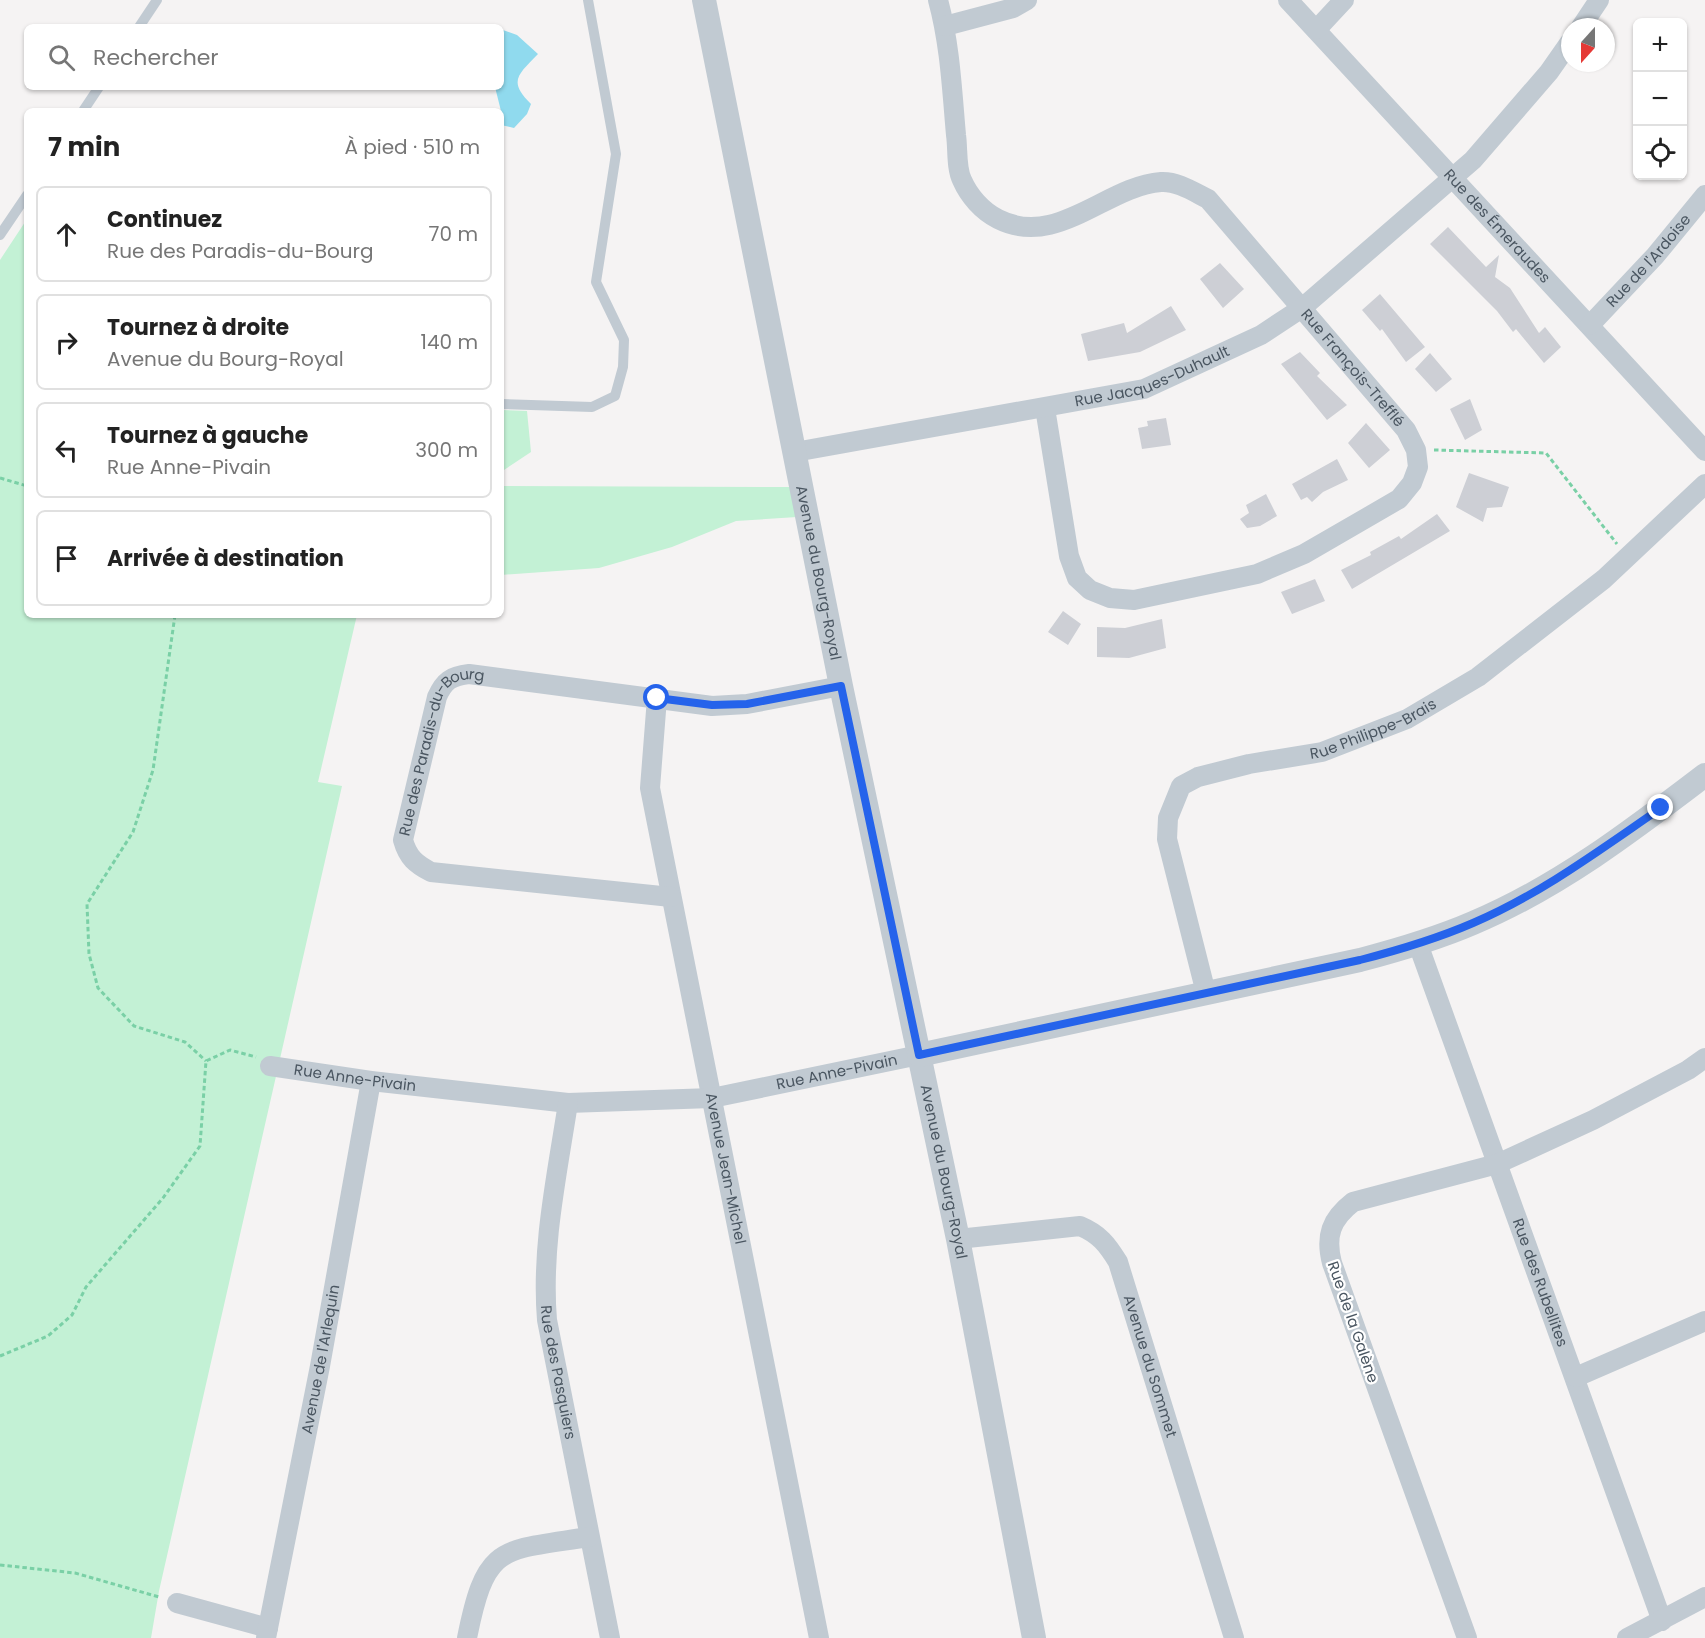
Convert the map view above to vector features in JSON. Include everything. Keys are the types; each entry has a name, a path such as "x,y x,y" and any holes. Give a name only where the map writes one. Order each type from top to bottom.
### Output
{"street":[{"name":"Avenue du Bourg-Royal","path":"704,0 841,686 958,1239 1034,1638"},
{"name":"Rue François-Trefflé","path":"938,0 945,26 961,178 978,206 999,220 1023,226 1048,225 1075,217 1141,186 1163,182 1187,188 1208,199 1406,430 1416,450"},
{"path":"945,26 1013,8 1027,0"},
{"name":"Rue des Émeraudes","path":"1288,0 1705,451"},
{"path":"1317,29 1344,0"},
{"path":"1587,18 1599,0"},
{"name":"Rue Jacques-Duhault","path":"795,452 1144,389 1261,335 1302,308 1450,177 1473,160 1549,72 1561,55"},
{"name":"Rue de l'Ardoise","path":"1590,325 1655,256 1705,195"},
{"path":"1045,408 1069,556 1077,578 1090,590 1110,598 1134,600 1257,574 1304,554 1399,499 1412,483 1418,467 1416,450"},
{"name":"Rue Philippe-Brais","path":"1206,993 1167,839 1168,818 1181,786 1198,777 1249,764 1322,752 1407,719 1478,677 1604,579 1705,484"},
{"name":"Rue des Paradis-du-Bourg","path":"671,897 431,872 415,864 406,853 404,840 436,697 443,683 456,675 469,674 712,705 747,704 841,686"},
{"name":"Avenue Jean-Michel","path":"657,698 650,788 819,1638"},
{"name":"Rue Anne-Pivain","path":"270,1066 371,1081 568,1103 712,1098 1206,993 1418,944 1475,922 1560,877 1705,775"},
{"name":"Rue des Rubellites","path":"1418,944 1576,1377 1662,1621"},
{"name":"Rue de la Galène","path":"1467,1638 1327,1246 1330,1228 1341,1212 1353,1202 1497,1164 1593,1120 1688,1070 1705,1058"},
{"name":"Avenue de l'Arlequin","path":"267,1633 320,1366 371,1081"},
{"name":"Rue des Pasquiers","path":"568,1103 543,1281 547,1320 610,1638"},
{"name":"Avenue du Sommet","path":"958,1239 1080,1227 1097,1233 1107,1244 1118,1262 1234,1638"},
{"path":"1576,1377 1705,1321"},
{"path":"467,1638 476,1596 485,1573 498,1558 522,1547 589,1537"},
{"path":"1627,1638 1705,1598"},
{"path":"177,1602 267,1633"}],"lane":[{"path":"141,24 157,0"},
{"path":"504,404 592,407 615,396 623,367 624,340 596,282 616,154 588,0"},
{"path":"85,108 97,90"},
{"path":"0,236 24,200"}],"path":[{"path":"1416,450 1546,453 1627,557"},
{"path":"0,478 24,485"},
{"path":"175,618 153,770 133,831 87,904 89,954 98,988 134,1026 185,1042 206,1061"},
{"path":"206,1061 230,1050 253,1056 270,1066"},
{"path":"0,1356 48,1336 72,1315 86,1287 163,1198 200,1146 206,1061"},
{"path":"0,1565 75,1572 177,1602"}],"green space":[{"path":"24,224 24,618 356,618 318,782 342,786 159,1591 151,1638 0,1638 0,260"},
{"path":"504,410 527,411 531,452 504,470"},
{"path":"504,486 796,487 797,517 736,521 672,547 599,568 504,575"}],"water":[{"path":"504,30 517,35 538,54 518,78 519,89 531,104 527,114 514,128 504,126 504,108 500,108 496,90 504,90"}],"building":[{"path":"1448,227 1486,267 1499,255 1495,277 1510,288 1539,333 1545,327 1561,347 1544,363 1516,329 1513,332 1497,311 1430,244"},
{"path":"1220,263 1244,289 1223,308 1200,279"},
{"path":"1380,294 1425,347 1406,362 1382,329 1380,331 1362,310"},
{"path":"1171,306 1186,330 1140,352 1088,361 1081,334 1124,323 1127,333"},
{"path":"1300,352 1320,373 1317,376 1347,405 1327,420 1281,364"},
{"path":"1430,353 1452,379 1436,392 1415,369"},
{"path":"1470,399 1482,430 1465,440 1450,409"},
{"path":"1166,418 1171,445 1142,449 1138,428 1148,426 1147,421"},
{"path":"1366,423 1390,450 1369,468 1348,443"},
{"path":"1337,459 1348,480 1323,492 1312,502 1307,497 1301,500 1292,484"},
{"path":"1469,473 1509,487 1502,507 1487,508 1483,522 1456,507"},
{"path":"1266,494 1277,516 1260,526 1247,528 1240,519 1249,513 1246,505"},
{"path":"1437,514 1450,531 1352,589 1341,570 1371,555 1370,552 1399,536 1401,539"},
{"path":"1315,579 1325,601 1292,614 1281,592"},
{"path":"1063,611 1081,624 1068,645 1048,632"},
{"path":"1162,619 1166,648 1129,658 1097,657 1097,627 1125,628"}],"route":[{"path":"657,698 712,705 747,704 841,686 919,1055 1360,960 1418,944 1475,922 1560,877 1661,808"}]}
